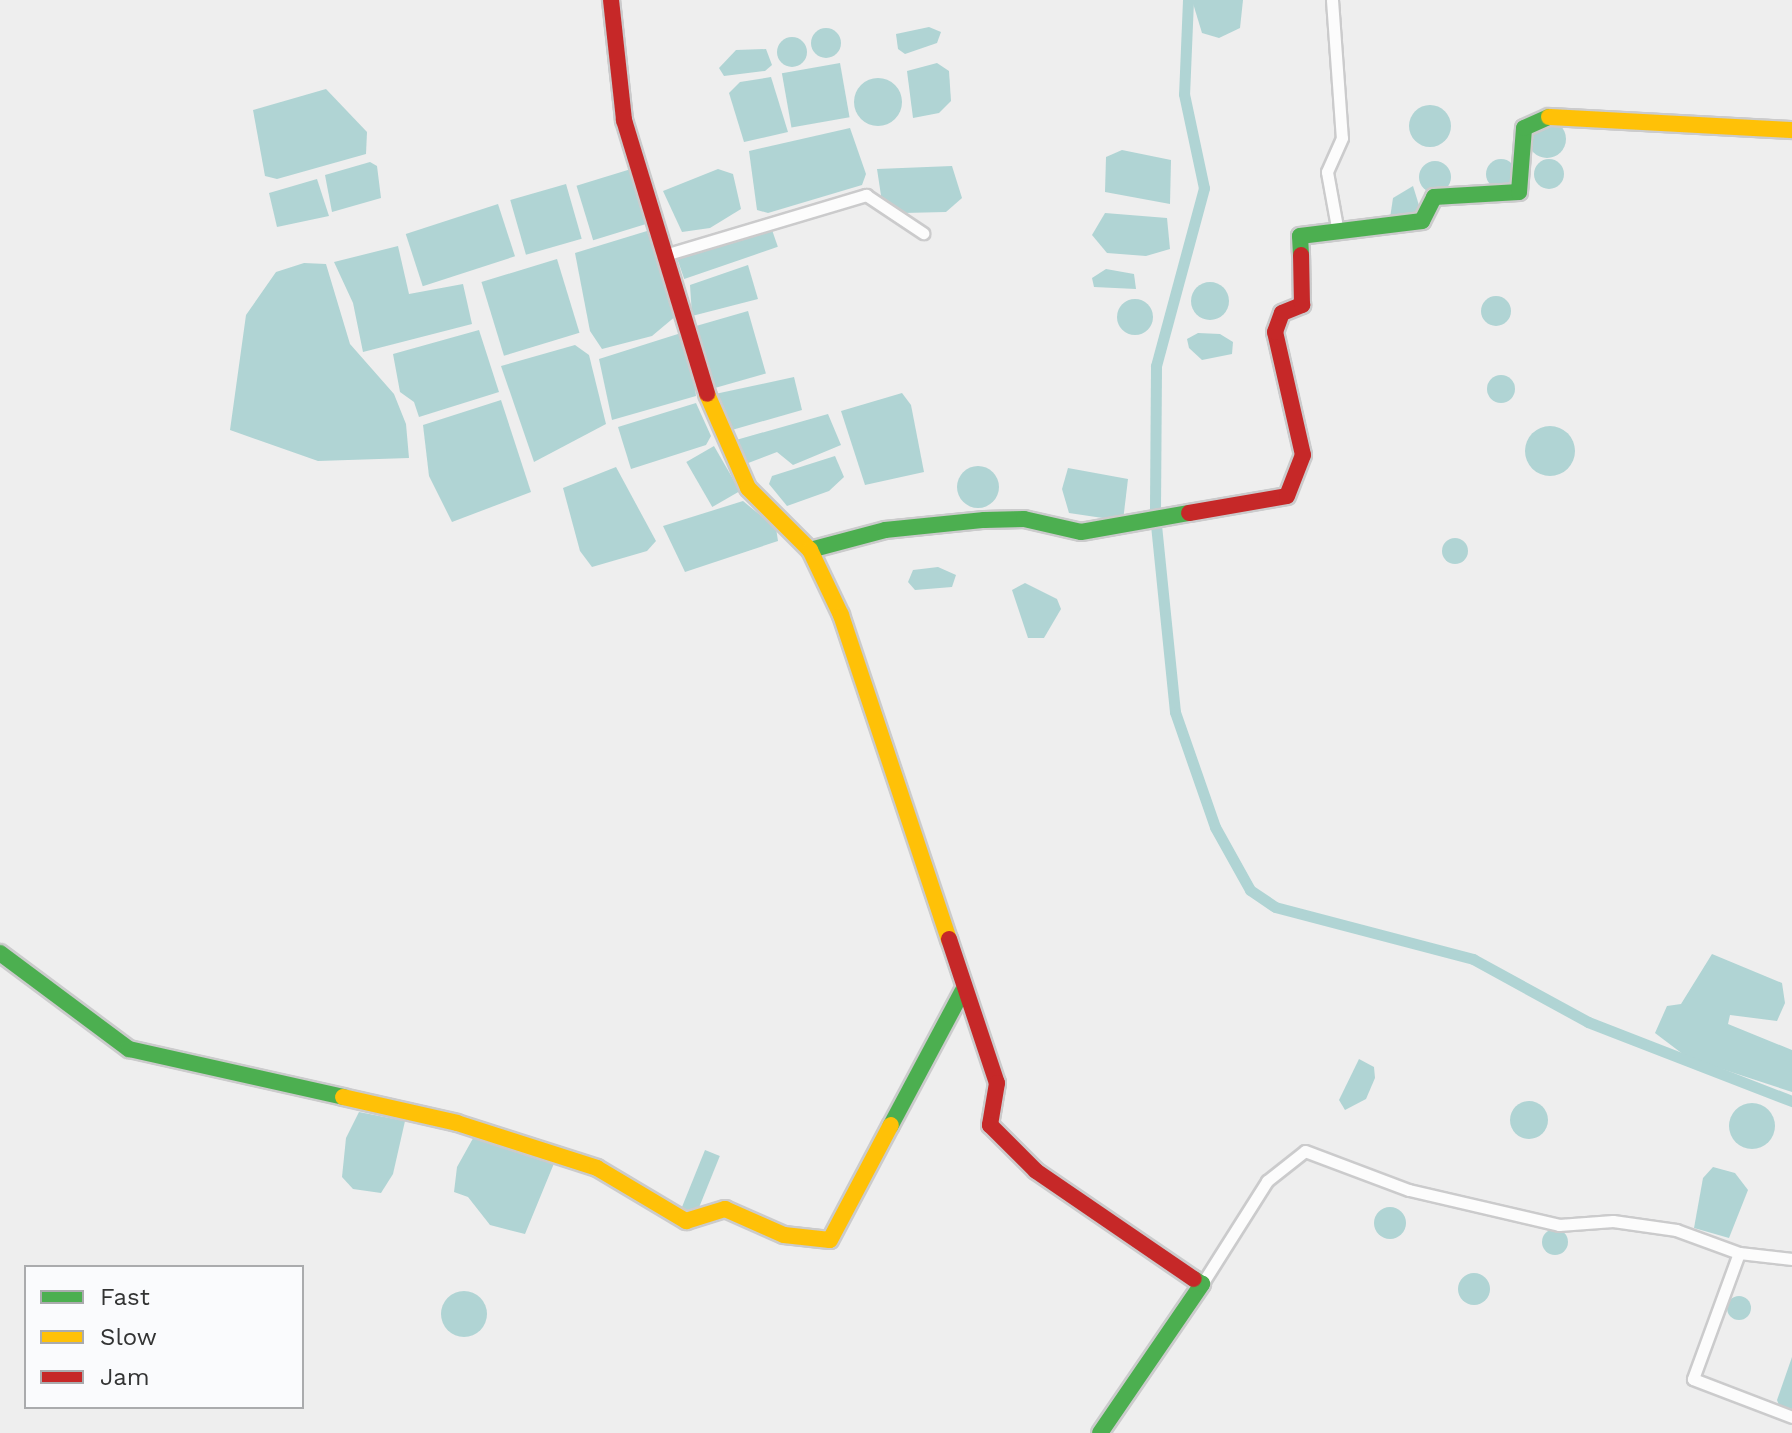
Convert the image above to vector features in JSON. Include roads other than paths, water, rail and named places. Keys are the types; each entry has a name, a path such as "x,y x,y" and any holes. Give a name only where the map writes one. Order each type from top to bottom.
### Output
{"street":[{"path":"611,0 624,120 668,254 727,454 748,488 810,550 841,615 962,992 997,1083 990,1125 998,1137 1088,1209 1202,1284"},
{"path":"1332,0 1342,138 1327,172 1337,227"},
{"path":"810,550 885,530 984,520 1024,519 1081,532 1287,496 1303,455 1280,378 1277,321 1302,305 1300,236 1337,227 1422,221 1434,197 1519,192 1524,128 1539,116 1792,130"},
{"path":"668,254 866,195 923,233"},
{"path":"0,953 129,1049 457,1123 597,1168 686,1221 725,1209 784,1235 830,1240 962,992"},
{"path":"1100,1433 1202,1284 1267,1181 1305,1151 1424,1194 1559,1225 1613,1221 1676,1230 1739,1253 1792,1259"},
{"path":"1739,1253 1693,1379 1792,1417"}],"water":[{"path":"1192,0 1243,0 1240,28 1219,38 1202,33"},
{"path":"929,27 941,32 937,43 905,54 898,49 896,34"},
{"path":"826,28 837,32 841,43 837,54 826,58 815,54 811,43 815,32"},
{"path":"792,37 803,41 807,52 803,63 792,67 781,63 777,52 781,41"},
{"path":"766,49 772,65 765,71 724,76 719,68 736,50"},
{"path":"840,63 850,117 791,127 782,73"},
{"path":"937,63 949,71 951,101 939,113 913,118 907,71"},
{"path":"771,77 788,132 744,142 729,93 740,82"},
{"path":"878,78 895,85 902,102 895,119 878,126 861,119 854,102 861,85"},
{"path":"326,89 367,132 366,154 277,179 265,176 253,110"},
{"path":"1430,105 1445,111 1451,126 1445,141 1430,147 1415,141 1409,126 1415,111"},
{"path":"1547,120 1560,126 1566,139 1560,152 1547,158 1534,152 1528,139 1534,126"},
{"path":"850,128 866,174 862,185 768,213 757,210 749,151"},
{"path":"1122,150 1171,160 1170,204 1105,192 1106,157"},
{"path":"1501,159 1512,163 1516,174 1512,185 1501,189 1490,185 1486,174 1490,163"},
{"path":"1549,159 1560,163 1564,174 1560,185 1549,189 1538,185 1534,174 1538,163"},
{"path":"1435,161 1446,166 1451,177 1446,188 1435,193 1424,188 1419,177 1424,166"},
{"path":"370,162 377,166 381,198 332,212 325,175"},
{"path":"952,166 962,198 946,212 903,213 882,202 877,169"},
{"path":"631,169 648,224 593,240 576,186"},
{"path":"718,169 733,174 741,209 710,228 682,232 663,191"},
{"path":"317,179 329,216 277,227 269,193"},
{"path":"566,184 582,239 526,255 510,200"},
{"path":"1413,186 1422,215 1390,218 1393,198"},
{"path":"498,204 515,256 423,286 406,234"},
{"path":"1105,213 1167,218 1170,249 1146,256 1107,253 1092,235"},
{"path":"771,227 778,247 684,279 677,259"},
{"path":"647,231 677,315 652,336 602,349 590,331 575,253"},
{"path":"398,246 409,294 463,284 472,324 363,352 353,303 334,262"},
{"path":"557,259 580,333 504,356 481,282"},
{"path":"304,263 326,264 350,344 394,394 406,424 409,458 318,461 230,430 246,315 276,272"},
{"path":"748,265 758,299 692,316 690,285"},
{"path":"1106,269 1134,274 1136,289 1094,287 1092,278"},
{"path":"1210,282 1223,288 1229,301 1223,314 1210,320 1197,314 1191,301 1197,288"},
{"path":"1496,296 1502,297 1510,305 1510,317 1502,325 1496,326 1490,325 1482,317 1481,311 1482,305 1490,297"},
{"path":"1135,299 1148,304 1153,317 1148,330 1135,335 1122,330 1117,317 1122,304"},
{"path":"748,311 766,373 714,388 696,326"},
{"path":"479,330 499,392 419,417 414,402 400,392 393,354"},
{"path":"681,333 690,341 696,396 612,420 599,359"},
{"path":"1198,333 1220,334 1233,342 1232,354 1202,360 1189,348 1187,339"},
{"path":"575,345 589,355 606,424 534,462 501,366"},
{"path":"1501,375 1511,379 1515,389 1511,399 1501,403 1491,399 1487,389 1491,379"},
{"path":"794,377 802,410 725,432 715,394"},
{"path":"902,393 911,405 924,472 865,485 841,411"},
{"path":"501,400 531,492 452,522 429,476 423,425"},
{"path":"696,403 711,436 706,445 631,469 618,427"},
{"path":"828,414 841,445 793,465 777,452 743,465 729,442"},
{"path":"1550,426 1567,434 1575,451 1567,468 1550,476 1533,468 1525,451 1533,434"},
{"path":"714,446 740,491 712,507 686,462"},
{"path":"835,456 844,477 829,491 787,506 769,484 772,476"},
{"path":"978,466 993,472 999,487 993,502 978,508 963,502 957,487 963,472"},
{"path":"616,467 656,541 647,551 592,567 580,551 563,488"},
{"path":"1068,468 1128,479 1123,521 1069,513 1062,489"},
{"path":"743,501 776,528 778,541 685,572 663,526"},
{"path":"1455,538 1464,542 1468,551 1464,560 1455,564 1446,560 1442,551 1446,542"},
{"path":"938,567 956,575 952,587 915,590 908,582 913,570"},
{"path":"1025,583 1057,599 1061,609 1044,638 1028,638 1012,590"},
{"path":"1712,954 1782,983 1785,1003 1777,1021 1730,1015 1728,1024 1792,1050 1792,1092 1688,1058 1655,1033 1667,1006 1681,1004"},
{"path":"1359,1059 1374,1067 1375,1078 1366,1099 1345,1110 1339,1100"},
{"path":"1529,1101 1542,1107 1548,1120 1542,1133 1529,1139 1516,1133 1510,1120 1516,1107"},
{"path":"1752,1103 1768,1110 1775,1126 1768,1142 1752,1149 1736,1142 1729,1126 1736,1110"},
{"path":"359,1112 405,1121 393,1174 381,1193 353,1189 342,1177 346,1138"},
{"path":"476,1133 555,1161 525,1234 490,1225 468,1197 454,1192 457,1167"},
{"path":"705,1150 720,1156 695,1217 680,1211"},
{"path":"1713,1167 1735,1173 1748,1190 1729,1238 1694,1228 1703,1178"},
{"path":"1390,1207 1401,1212 1406,1223 1401,1234 1390,1239 1379,1234 1374,1223 1379,1212"},
{"path":"1555,1229 1564,1233 1568,1242 1564,1251 1555,1255 1546,1251 1542,1242 1546,1233"},
{"path":"1474,1273 1486,1277 1490,1289 1486,1301 1474,1305 1462,1301 1458,1289 1462,1277"},
{"path":"464,1291 481,1297 487,1314 481,1331 464,1337 447,1331 441,1314 447,1297"},
{"path":"1739,1296 1750,1303 1751,1308 1744,1319 1739,1320 1728,1313 1727,1308 1734,1297"},
{"path":"1792,1357 1792,1409 1780,1408 1777,1400"}],"waterway":[{"path":"1188,0 1184,94 1204,188 1156,366 1155,515 1175,712 1215,827 1250,890 1275,907 1473,959 1588,1022 1792,1101"}]}
